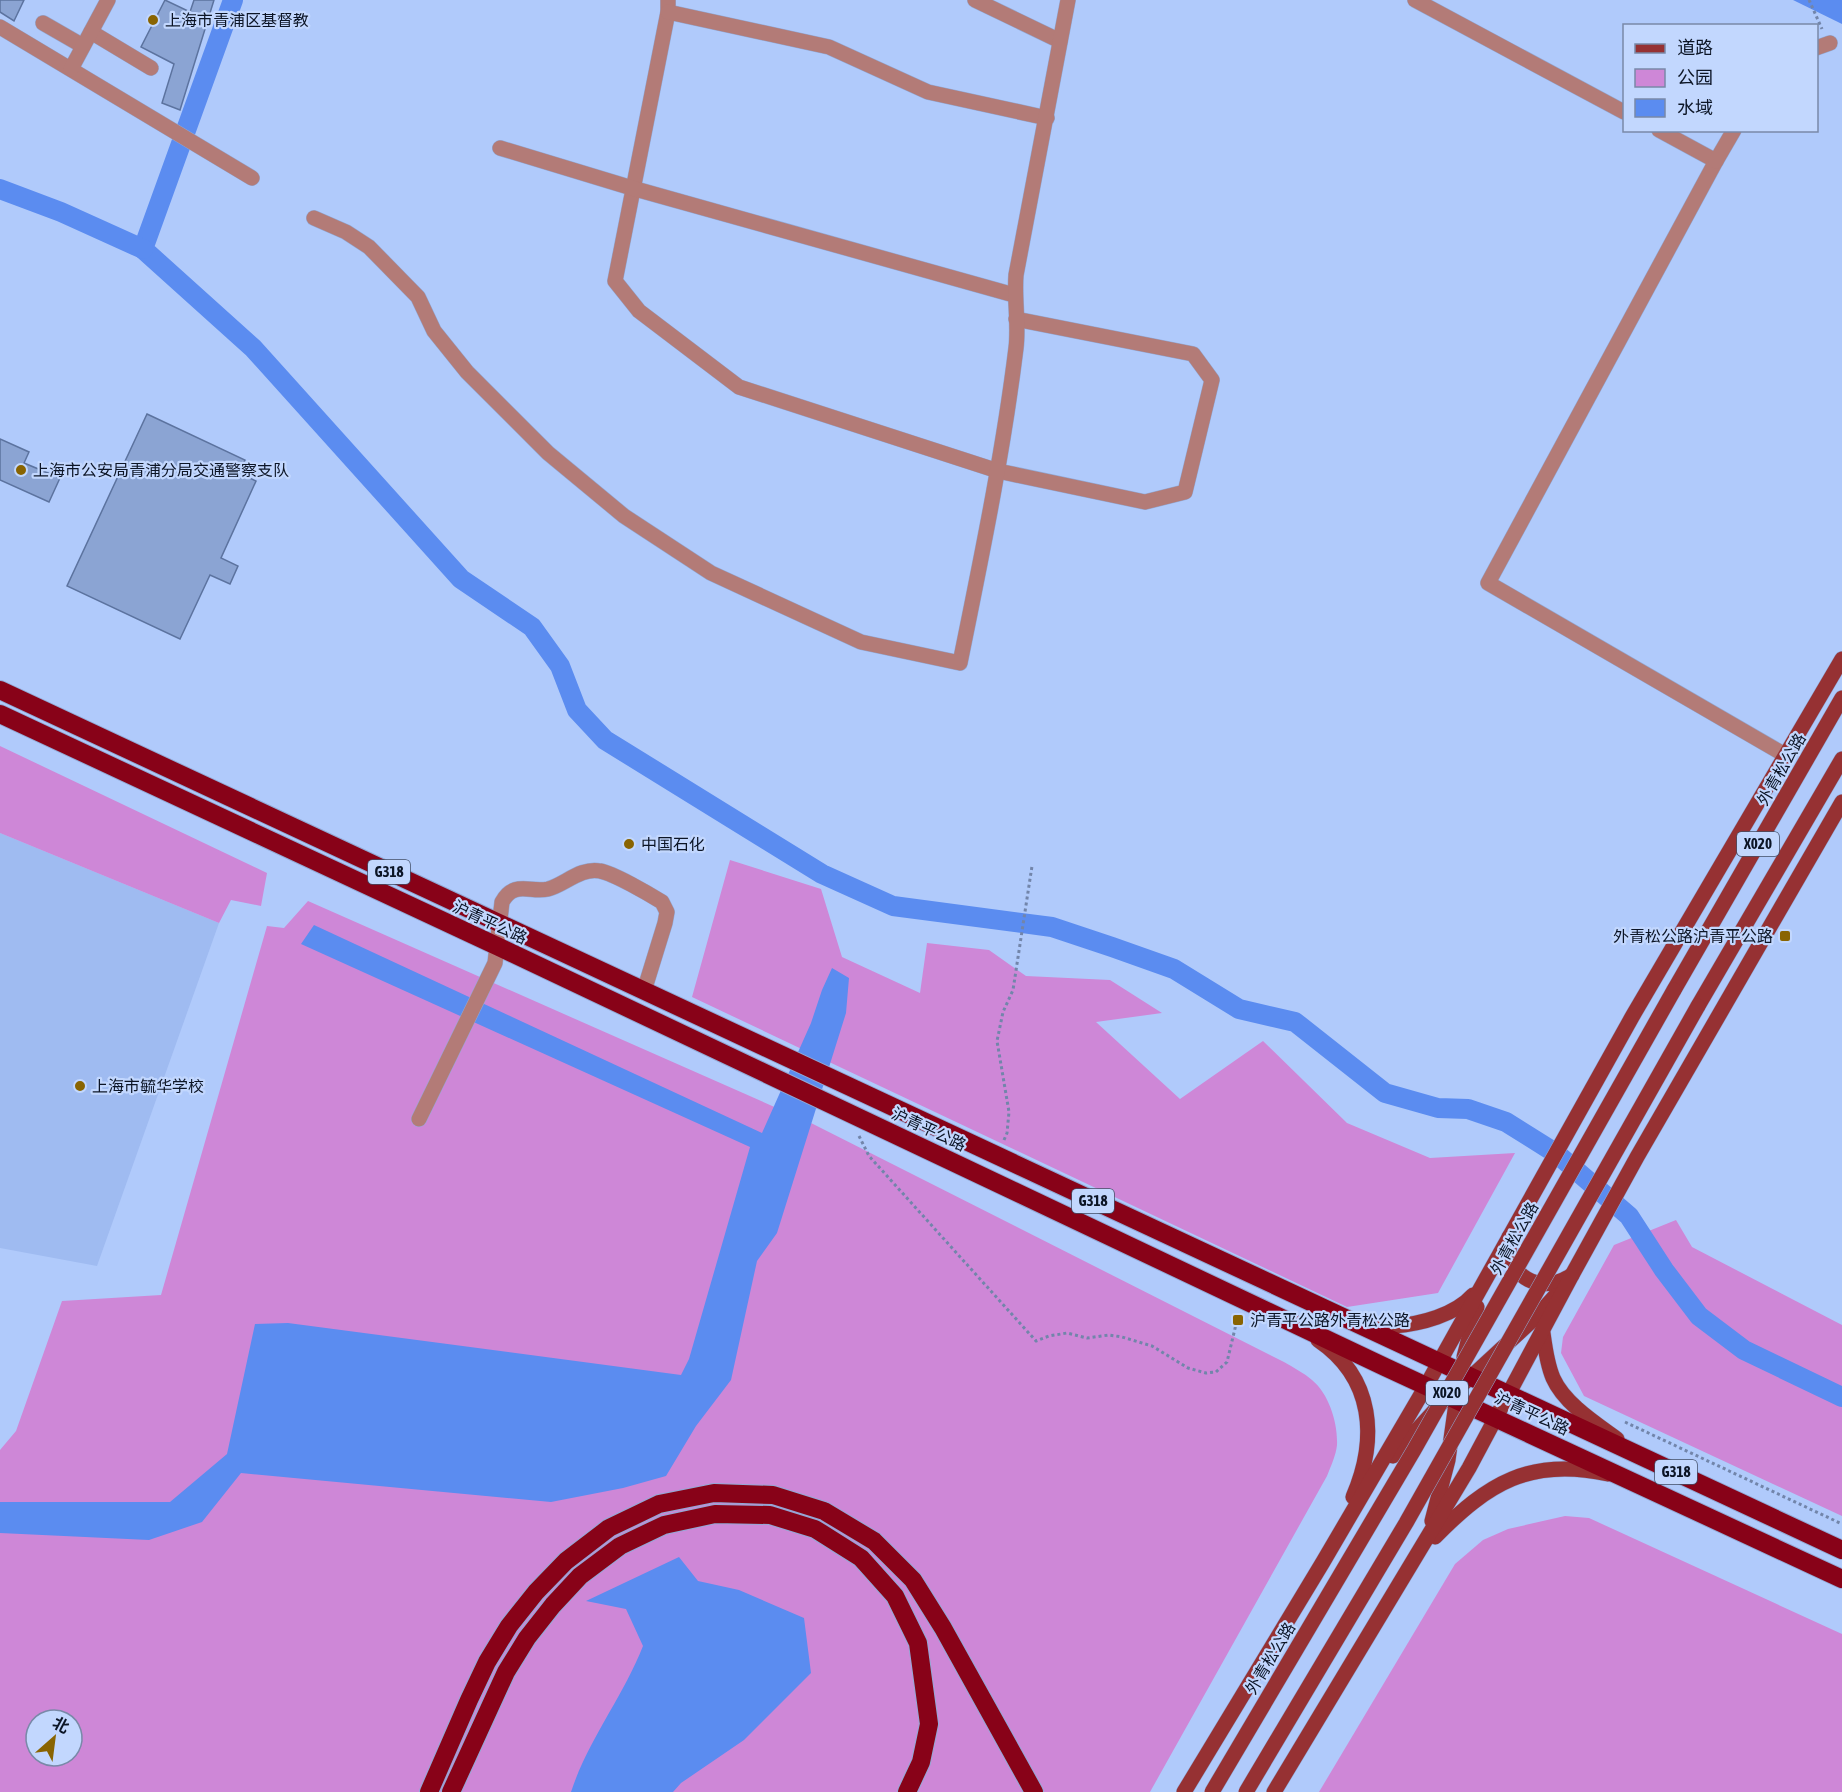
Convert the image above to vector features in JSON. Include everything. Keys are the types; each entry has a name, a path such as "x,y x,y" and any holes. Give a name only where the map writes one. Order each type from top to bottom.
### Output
{"highway":[{"name":"沪青平公路","path":"0,690 1439,1363 1459,1387 1496,1418 1842,1579"},
{"name":"沪青平公路","path":"0,714 1426,1386 1459,1387 1509,1395 1842,1550"},
{"path":"429,1792 468,1700 488,1662 509,1626 536,1592 566,1561 609,1528 659,1504 714,1493 773,1495 824,1511 874,1541 914,1580 1034,1792"},
{"path":"451,1792 506,1672 527,1638 552,1605 580,1576 620,1546 664,1525 715,1514 770,1515 814,1529 861,1558 895,1596 918,1643 928,1724 921,1762 907,1792"}],"main road":[{"path":"1184,1792 1426,1386 1575,1116 1842,659"},
{"name":"外青松公路","path":"1212,1792 1414,1450 1842,698"},
{"name":"X020","path":"1246,1792 1406,1523 1698,1006 1842,759"},
{"path":"1274,1792 1420,1552 1509,1395 1637,1157 1842,802"},
{"path":"1509,1238 1509,1255 1513,1265 1525,1277 1539,1284 1551,1284 1572,1275"},
{"path":"1352,1322 1392,1326 1412,1324 1449,1312 1470,1299 1492,1268"},
{"path":"1420,1552 1433,1519 1448,1460 1459,1387 1474,1317 1492,1268"},
{"path":"1360,1498 1391,1459 1459,1387 1536,1317 1572,1275"},
{"path":"1293,1323 1325,1345 1343,1361 1354,1375 1363,1396 1368,1419 1369,1439 1365,1461 1357,1487 1331,1548"},
{"path":"1543,1333 1547,1360 1553,1378 1575,1406 1587,1418 1617,1439 1663,1466"},
{"path":"1420,1552 1472,1502 1516,1476 1551,1468 1590,1471 1624,1478"}],"street":[{"path":"71,69 108,0"},
{"path":"975,0 1060,41"},
{"path":"314,218 346,232 369,247 418,297 434,331 467,372 548,453 624,516 711,573 861,642 960,663 998,471 1017,345 1014,295 1016,275 1068,0"},
{"path":"1415,0 1623,111"},
{"path":"1016,319 1192,354 1212,380 1185,492 1145,502 998,471 740,387 639,311 615,280 668,6 830,47 928,92 1047,118"},
{"path":"43,23 83,46"},
{"path":"0,27 252,178"},
{"path":"91,32 150,68"},
{"path":"1663,132 1716,161"},
{"path":"1733,132 1488,583 1785,755"},
{"path":"500,148 632,188 1014,295"},
{"path":"208,812 218,792"},
{"path":"419,1119 495,963 503,899 517,889 545,890 586,872 599,870 662,902 667,912 644,991"}],"path":[{"path":"1809,0 1816,24"},
{"path":"1818,30 1823,46"},
{"path":"995,1156 1007,1133 1009,1112 997,1041 1003,1012 1013,990 1032,866"},
{"path":"853,1114 860,1142 869,1156 1036,1341 1059,1333 1088,1338 1109,1335 1122,1337 1152,1346 1188,1368 1206,1373 1216,1372 1227,1362 1230,1354 1241,1299"},
{"path":"1621,1420 1842,1524"}],"shaded area":[{"name":"上海市毓华学校","path":"0,833 219,923 97,1266 0,1248"}],"green space":[{"path":"0,746 267,873 261,906 231,900 219,923 0,833"},
{"path":"730,860 821,889 842,957 920,993 927,943 989,950 1026,976 1110,980 1162,1013 1096,1022 1180,1099 1263,1041 1347,1123 1430,1158 1515,1153 1438,1293 1347,1307 692,997"},
{"path":"308,901 813,1124 1284,1362 1312,1380 1328,1401 1337,1436 1336,1453 1327,1476 1150,1792 0,1792 0,1450 16,1431 62,1301 161,1295 267,926 284,928"},
{"path":"1676,1220 1692,1247 1842,1325 1842,1516 1584,1396 1561,1353 1563,1337 1614,1245"},
{"path":"1565,1516 1589,1518 1842,1634 1842,1792 1319,1792 1455,1564 1483,1540 1508,1529"}],"water":[{"path":"1793,0 1842,0 1842,24"},
{"path":"314,925 762,1133 811,1023 832,968 849,978 846,1013 777,1233 757,1261 731,1380 696,1426 666,1476 623,1488 551,1502 241,1473 202,1522 149,1540 0,1533 0,1502 170,1502 227,1454 255,1324 288,1323 681,1375 689,1359 750,1147 301,944"},
{"path":"679,1557 698,1581 739,1590 804,1618 811,1673 744,1740 681,1783 673,1792 571,1792 587,1754 626,1683 643,1646 626,1609 586,1601"}],"building":[{"path":"0,0 24,0 14,21 0,12"},
{"path":"165,0 190,12 194,0 214,0 180,110 162,103 174,64 141,47"},
{"path":"147,414 245,460 239,473 256,481 221,558 238,566 230,584 210,575 180,639 67,586"},
{"name":"上海市公安局青浦分局交通警察支队","path":"0,439 29,452 24,463 60,478 49,502 0,480"}],"waterway":[{"path":"233,0 143,249 253,348 461,579 532,627 560,666 577,710 605,740 822,874 893,906 1052,927 1112,947 1174,969 1239,1009 1295,1022 1385,1093 1438,1108 1468,1109 1506,1122 1557,1154 1629,1216 1664,1270 1699,1316 1744,1350 1842,1397"},
{"path":"0,189 61,212 143,249"}],"place":[{"name":"上海市青浦区基督教","path":"153,20"},
{"name":"上海市公安局青浦分局交通警察支队","path":"21,470"},
{"name":"中国石化","path":"629,844"},
{"name":"外青松公路沪青平公路","path":"1785,936"},
{"name":"上海市毓华学校","path":"80,1086"},
{"name":"沪青平公路外青松公路","path":"1238,1320"}]}
